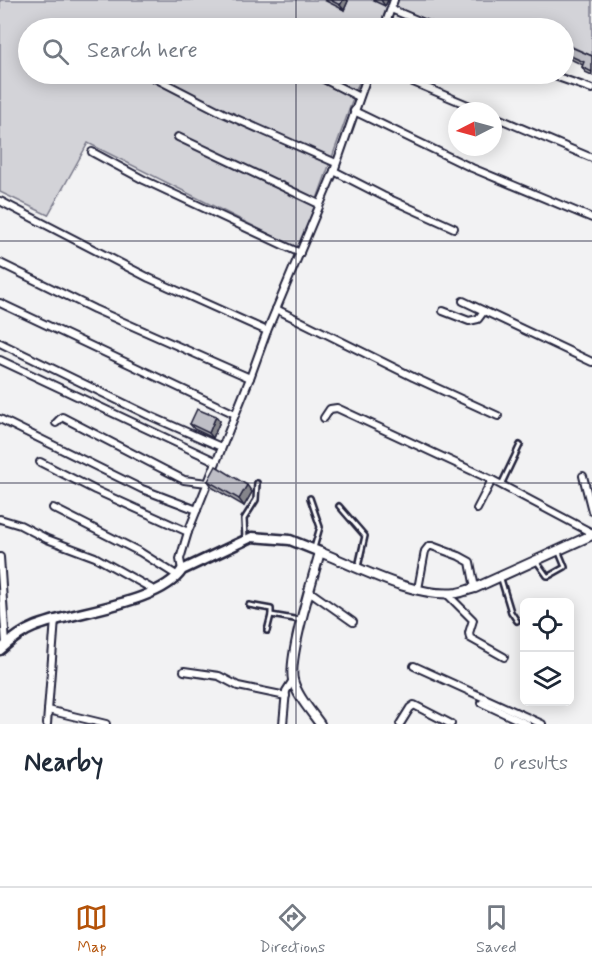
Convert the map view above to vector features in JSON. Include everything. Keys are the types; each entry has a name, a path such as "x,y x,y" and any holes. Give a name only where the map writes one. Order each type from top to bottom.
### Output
{"main road":[{"path":"3,644 32,628 55,620 130,601 252,537 282,538 317,551"}],"street":[{"path":"388,18 394,0"},
{"path":"391,9 412,18"},
{"path":"574,83 592,89"},
{"path":"166,84 223,113 336,164"},
{"path":"334,84 359,97"},
{"path":"53,508 180,573 180,559 188,532 267,331 334,171 364,84"},
{"path":"418,84 461,102"},
{"path":"354,111 472,168 592,218"},
{"path":"502,120 592,158"},
{"path":"178,137 319,204"},
{"path":"92,152 144,180 300,253"},
{"path":"334,171 454,228"},
{"path":"0,201 149,278 267,331"},
{"path":"0,263 94,309 250,378"},
{"path":"463,301 592,362"},
{"path":"0,303 235,414"},
{"path":"276,309 498,416"},
{"path":"443,311 469,321 478,319 484,311"},
{"path":"0,343 148,415 221,447"},
{"path":"0,360 215,461"},
{"path":"324,418 330,409 337,408 492,480 592,534"},
{"path":"56,423 62,417 184,480 207,483"},
{"path":"0,419 142,489 197,510"},
{"path":"40,462 188,532"},
{"path":"583,476 592,510"},
{"path":"477,509 492,480"},
{"path":"0,519 20,525 47,539 95,557 154,590"},
{"path":"320,724 296,689 292,668 317,551 407,587 458,593 500,577 592,534"},
{"path":"418,589 425,551 429,546 468,560 472,566 475,588"},
{"path":"0,557 3,644"},
{"path":"309,591 353,622"},
{"path":"445,593 473,620 470,638 504,657"},
{"path":"47,724 55,620"},
{"path":"414,666 542,724"},
{"path":"184,671 219,676 238,686 286,696"},
{"path":"283,724 286,696 293,680"},
{"path":"482,703 527,724"},
{"path":"400,724 414,705 452,724"},
{"path":"48,710 106,724"}],"lane":[{"path":"501,485 519,445"},
{"path":"246,540 244,519 256,500 257,483"},
{"path":"310,498 320,526 317,551"},
{"path":"339,506 365,536 358,567"},
{"path":"536,560 549,576 565,567 558,550"},
{"path":"500,577 511,612 517,621"},
{"path":"249,605 269,608 272,611 267,631"},
{"path":"272,615 302,620"}],"shaded area":[{"path":"0,0 592,0 592,56 574,48 574,18 405,18 385,12 383,18 18,18 18,84 358,84 299,249 88,143 48,215 0,192"}],"building":[{"path":"330,0 343,0 340,5"},
{"path":"574,48 592,56 592,72 582,67 584,62 574,58"},
{"path":"197,409 216,416 209,433 190,424"},
{"path":"216,466 247,485 239,499 208,481"}]}
